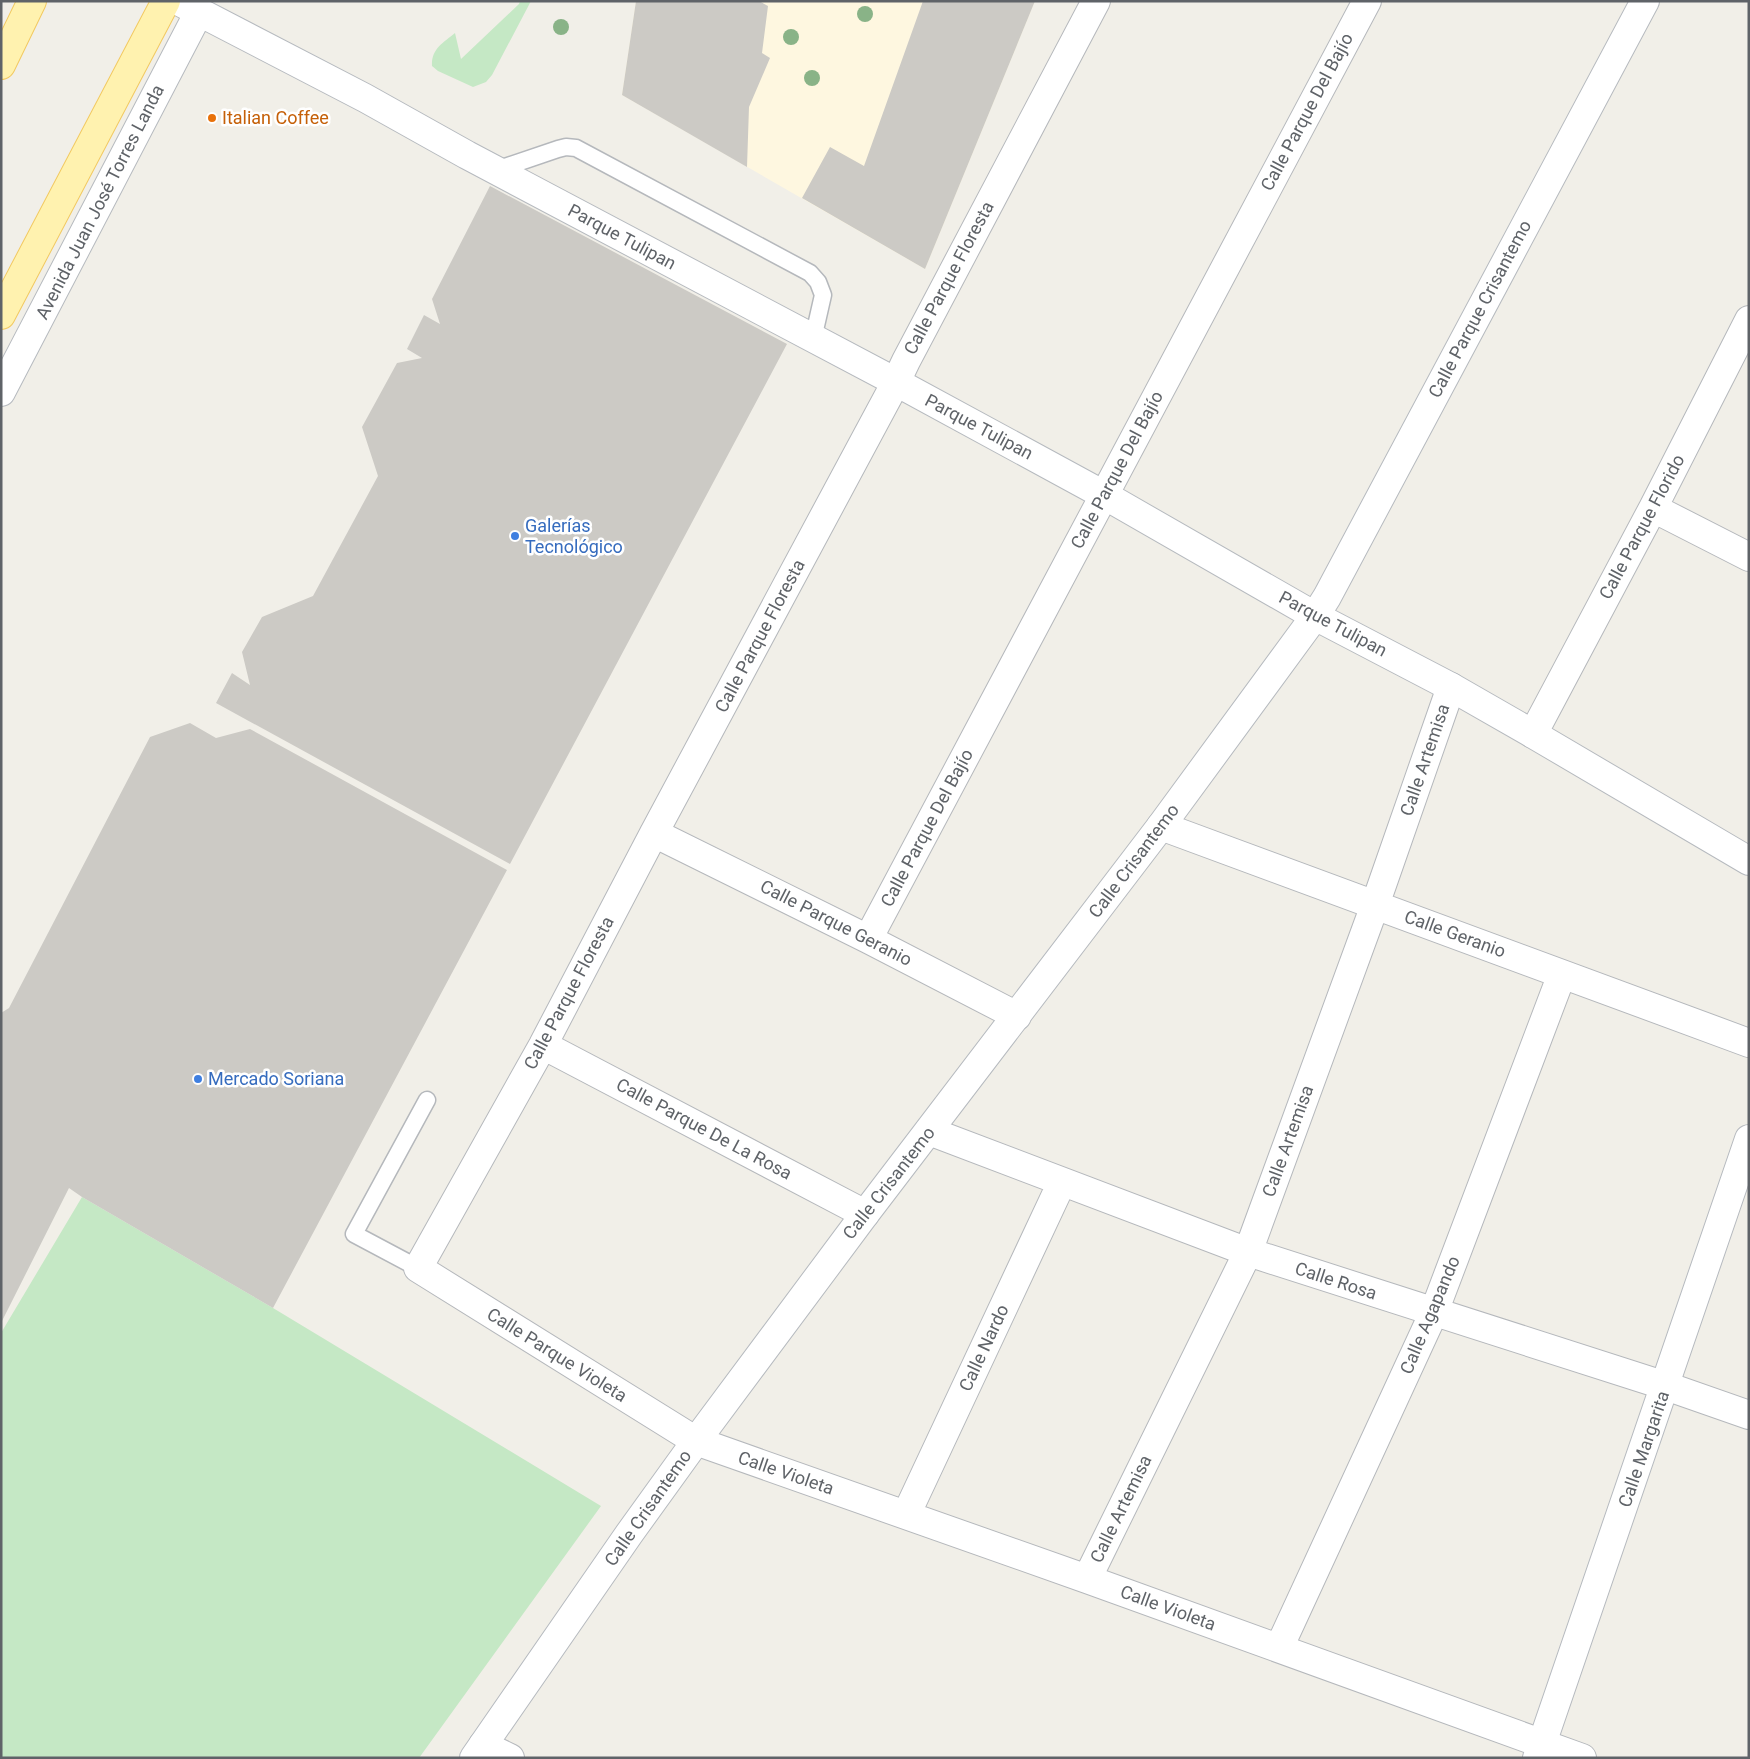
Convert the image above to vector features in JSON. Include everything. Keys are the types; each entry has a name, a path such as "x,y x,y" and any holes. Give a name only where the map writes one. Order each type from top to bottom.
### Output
{"main road":[{"path":"1,65 32,1"},
{"name":"Avenida Juan José Torres Landa","path":"1,315 166,1"},
{"path":"1,334 44,234"}],"street":[{"name":"Calle Parque Floresta","path":"418,1268 542,1045 896,382 1096,1"},
{"name":"Calle Parque Del Bajío","path":"868,939 1367,1"},
{"name":"Calle Parque Crisantemo","path":"1315,616 1644,1"},
{"name":"Parque Tulipan","path":"189,6 365,98 1104,495 1315,616 1451,687 1749,861"},
{"name":"Avenida Juan José Torres Landa","path":"1,392 189,6"},
{"name":"Calle Parque Florido","path":"1533,734 1653,508 1749,320"},
{"path":"1653,508 1749,557"},
{"name":"Calle Crisantemo","path":"479,1751 629,1534 696,1441 865,1214 1161,826 1315,616"},
{"name":"Calle Artemisa","path":"1087,1578 1248,1252 1376,905 1451,687"},
{"name":"Calle Geranio","path":"1161,826 1749,1043"},
{"name":"Calle Parque Geranio","path":"654,833 868,939 1017,1016"},
{"name":"Calle Agapando","path":"1279,1648 1434,1312 1562,974"},
{"name":"Calle Parque De La Rosa","path":"542,1045 865,1214"},
{"name":"Calle Rosa","path":"929,1132 1248,1252 1666,1386 1749,1415"},
{"name":"Calle Margarita","path":"1539,1751 1666,1386 1749,1139"},
{"name":"Calle Nardo","path":"906,1515 1062,1182"},
{"name":"Calle Parque Violeta","path":"418,1268 696,1441"},
{"name":"Calle Violeta","path":"696,1441 1087,1578 1279,1648 1539,1751 1582,1758"},
{"path":"479,1751 510,1758"}],"lane":[{"path":"496,170 558,149 566,147 576,148 810,273 818,282 823,295 814,339"},
{"path":"418,1268 354,1234 427,1100"}],"shaded area":[{"path":"636,1 1035,1 925,269 622,95"}],"green space":[{"path":"520,1 531,1 492,75 486,82 473,87 438,71 432,66 433,55 442,43 455,33 461,59"},
{"path":"82,1197 273,1308 601,1506 419,1758 1,1758 1,1333"}],"building":[{"path":"636,1 759,1 768,6 762,53 770,58 749,107 747,167 622,95"},
{"path":"923,1 1035,1 925,269 802,198 830,147 864,166"},
{"name":"Galerías Tecnológico","path":"490,186 787,344 510,864 216,703 232,673 250,685 242,652 262,617 313,596 378,476 362,427 397,363 422,358 407,349 424,315 440,324 432,299"},
{"name":"Mercado Soriana","path":"190,723 216,738 250,729 507,870 273,1308 69,1188 1,1323 1,1013 9,1008 150,737"}],"place":[{"name":"Italian Coffee","path":"212,118"},
{"name":"Galerías Tecnológico","path":"515,536"},
{"name":"Mercado Soriana","path":"198,1079"}]}
